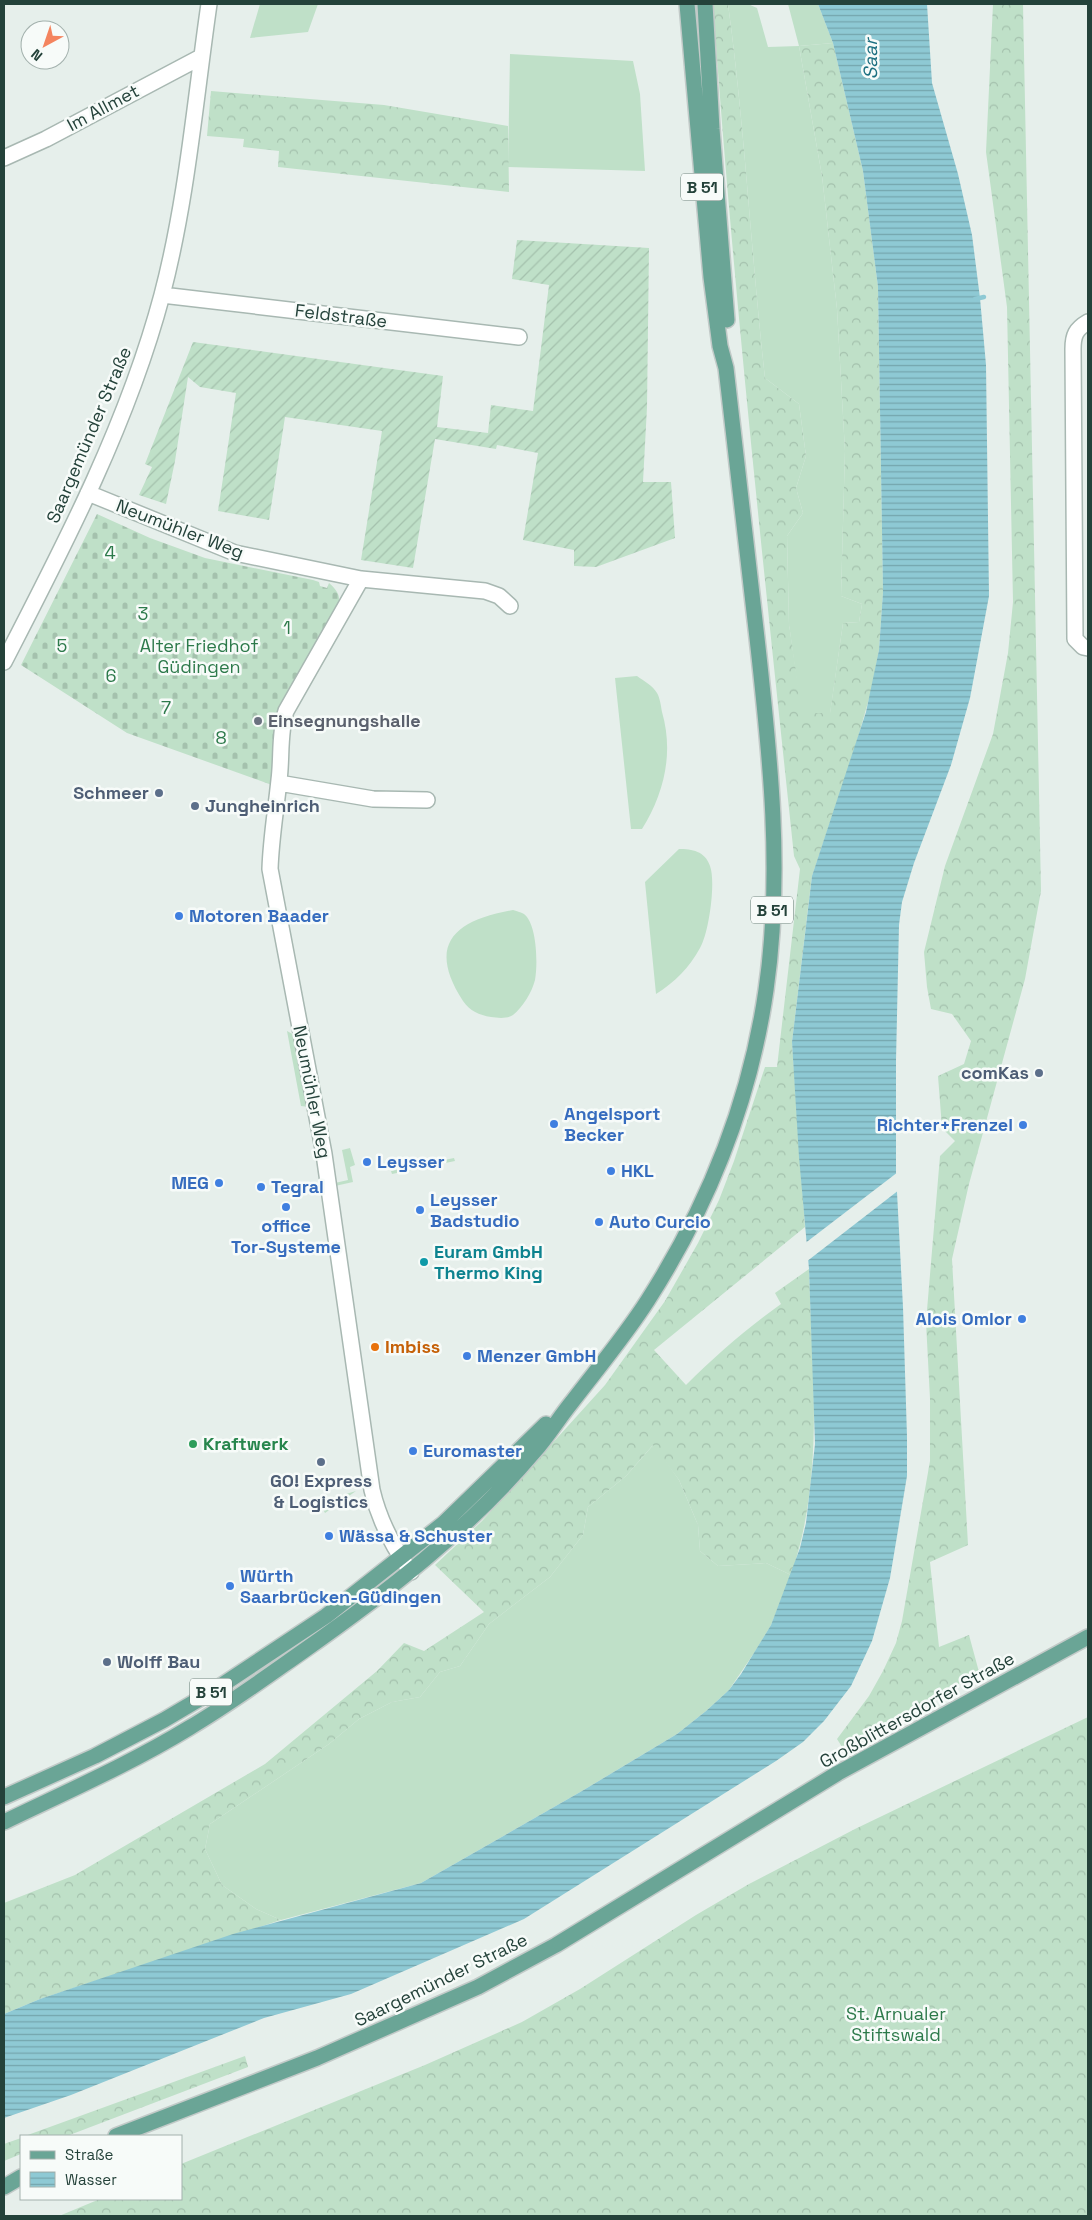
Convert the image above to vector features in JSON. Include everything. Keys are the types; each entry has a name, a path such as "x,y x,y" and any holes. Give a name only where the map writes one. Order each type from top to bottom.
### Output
{"main road":[{"name":"B 51","path":"4,1822 100,1777 189,1728 373,1603 450,1539 535,1452 570,1404 620,1342 647,1302 688,1232 707,1194 736,1116 759,1033 767,987 774,882 769,746 726,368 720,346 711,277 687,4"},
{"name":"B 51","path":"705,4 712,129 730,344 726,368"},
{"name":"B 51","path":"4,1797 95,1756 197,1700 326,1616 401,1559 444,1523 544,1425 570,1404"},
{"name":"Großblittersdorfer Straße","path":"764,1818 838,1773 1031,1670 1088,1637"},
{"name":"Saargemünder Straße","path":"119,2135 317,2058 478,1987 556,1945 764,1818"},
{"path":"4,2181 20,2176"},
{"path":"4,2187 20,2177"}],"street":[{"name":"Saargemünder Straße","path":"4,662 88,493 120,419 145,352 162,294 185,188 209,4"},
{"name":"Im Allmet","path":"4,158 46,139 201,57"},
{"name":"Feldstraße","path":"162,294 519,337"},
{"path":"1088,322 1078,328 1073,338 1075,639 1083,647 1088,648"},
{"name":"Neumühler Weg","path":"88,493 234,553 361,579 484,592 499,596 510,606"},
{"name":"Neumühler Weg","path":"361,579 286,711 283,721 279,783 271,837 270,869 324,1154 338,1265 350,1329 372,1490 377,1512 401,1559 411,1572"},
{"path":"279,783 373,799 427,800"}],"green space":[{"path":"260,4 318,4 308,32 250,38"},
{"path":"713,4 728,4 739,97 765,378 799,404 806,456 796,488 803,513 787,536 789,624 802,713 830,713 843,623 859,622 862,604 841,596 845,451 837,309 822,176 799,46 833,43 863,171 878,287 883,592 879,650 872,688 855,748 812,876 792,1042 805,1227 654,1350 686,1385 732,1342 781,1304 775,1293 809,1269 814,1385 812,1462 809,1500 802,1538 791,1575 766,1563 718,1566 700,1551 698,1525 679,1480 653,1445 626,1476 588,1507 583,1535 550,1577 489,1624 460,1666 440,1672 420,1697 392,1702 359,1719 329,1744 210,1824 205,1849 222,1885 256,1909 281,1920 40,1999 4,2014 4,1903 75,1875 265,1764 377,1671 404,1643 424,1651 484,1612 435,1565 482,1521 605,1385 665,1301 698,1243 719,1200 765,1067 777,1067 800,869 794,856 760,536 730,217"},
{"path":"728,4 748,4 757,8 768,47 799,46 822,176 837,309 845,451 841,596 862,604 859,622 843,623 830,714 801,713 789,624 787,536 803,513 796,488 806,456 799,404 765,378 739,97"},
{"path":"788,4 818,4 833,43 799,46"},
{"path":"993,4 1023,4 1041,891 1025,979 969,1184 952,1259 968,1545 930,1562 939,1647 969,1635 979,1672 844,1750 837,1739 869,1696 896,1643 902,1621 930,1461 930,1399 926,1322 940,1156 955,1141 942,1128 938,1076 964,1064 971,1041 952,1014 931,1009 924,952 945,866 993,734 1008,653 1013,602 1007,307 986,152"},
{"path":"510,54 633,61 640,94 645,171 508,167"},
{"path":"211,91 384,105 508,126 509,192 278,167 279,151 243,147 244,139 207,136"},
{"path":"517,240 649,248 647,407 643,482 671,482 675,538 596,567 574,566 574,550 523,540 538,453 497,445 496,449 435,439 413,568 361,560 382,431 285,417 269,520 218,511 236,393 200,387 188,377 175,461 166,504 139,495 152,467 145,464 193,342 443,376 437,427 488,433 491,405 533,411 549,285 512,279"},
{"name":"Alter Friedhof Güdingen","path":"97,514 150,538 205,558 313,580 319,582 320,586 327,588 329,583 337,592 339,598 338,610 278,714 272,785 127,733 21,665"},
{"path":"637,676 653,688 659,697 665,727 667,758 661,787 650,816 642,829 631,829 615,678"},
{"path":"679,849 698,852 708,861 712,874 709,920 700,948 691,962 669,985 656,994 645,882"},
{"path":"513,910 524,914 532,926 536,945 535,980 527,999 513,1015 502,1018 491,1017 475,1012 463,1001 452,981 447,964 447,950 452,938 462,928 476,920 493,914"},
{"path":"287,1031 296,1036 309,1107 301,1106"},
{"path":"350,1148 355,1165 350,1167 353,1182 335,1186 335,1183 348,1180 342,1150"},
{"path":"454,1158 455,1161 392,1174 391,1171"},
{"path":"654,1444 679,1480 698,1525 700,1551 718,1566 766,1563 791,1575 771,1625 729,1690 677,1734 421,1883 281,1920 256,1909 222,1885 205,1849 210,1824 329,1744 359,1719 392,1702 420,1697 440,1672 460,1666 489,1624 550,1577 583,1535 588,1507 626,1476"},
{"path":"356,1491 325,1513 319,1502"},
{"name":"St. Arnualer Stiftswald","path":"1088,1717 1088,2216 59,2216 98,2200 182,2200 182,2164 425,2065 522,2022 580,1989 696,1915 749,1884 855,1829"},
{"path":"245,2056 248,2067 70,2135 28,2135"},
{"path":"20,2138 20,2154 4,2161 4,2144"}],"water":[{"name":"Saar","path":"818,4 927,4 932,83 958,174 972,235 986,365 989,596 970,698 951,765 914,863 902,902 899,925 896,1173 903,1307 907,1476 890,1578 872,1641 851,1686 824,1721 803,1742 776,1761 524,1919 351,1994 264,2018 71,2095 4,2118 4,2014 40,1999 233,1934 421,1883 677,1734 729,1690 771,1625 800,1548 806,1523 815,1444 809,1269 799,1157 792,1042 812,876 866,712 879,650 883,592 878,287 863,171 833,43"}],"pier":[{"path":"898,1172 899,1190 806,1262 804,1244"}],"waterway":[{"path":"975,299 984,297"}],"place":[{"name":"Einsegnungshalle","path":"258,721"},
{"name":"Schmeer","path":"159,793"},
{"name":"Jungheinrich","path":"195,806"},
{"name":"Motoren Baader","path":"179,916"},
{"name":"comKas","path":"1039,1073"},
{"name":"Angelsport Becker","path":"554,1124"},
{"name":"Richter+Frenzel","path":"1023,1125"},
{"name":"Leysser","path":"367,1162"},
{"name":"HKL","path":"611,1171"},
{"name":"MEG","path":"219,1183"},
{"name":"Tegral","path":"261,1187"},
{"name":"office Tor-Systeme","path":"286,1207"},
{"name":"Leysser Badstudio","path":"420,1210"},
{"name":"Auto Curcio","path":"599,1222"},
{"name":"Euram GmbH Thermo King","path":"424,1262"},
{"name":"Alois Omlor","path":"1022,1319"},
{"name":"Imbiss","path":"375,1347"},
{"name":"Menzer GmbH","path":"467,1356"},
{"name":"Kraftwerk","path":"193,1444"},
{"name":"Euromaster","path":"413,1451"},
{"name":"GO! Express & Logistics","path":"321,1462"},
{"name":"Wässa & Schuster","path":"329,1536"},
{"name":"Würth Saarbrücken-Güdingen","path":"230,1586"},
{"name":"Wolff Bau","path":"107,1662"}],"park label":[{"name":"4","path":"110,553"},
{"name":"3","path":"143,614"},
{"name":"1","path":"287,628"},
{"name":"5","path":"62,646"},
{"name":"6","path":"111,676"},
{"name":"7","path":"166,708"},
{"name":"8","path":"221,738"}]}
